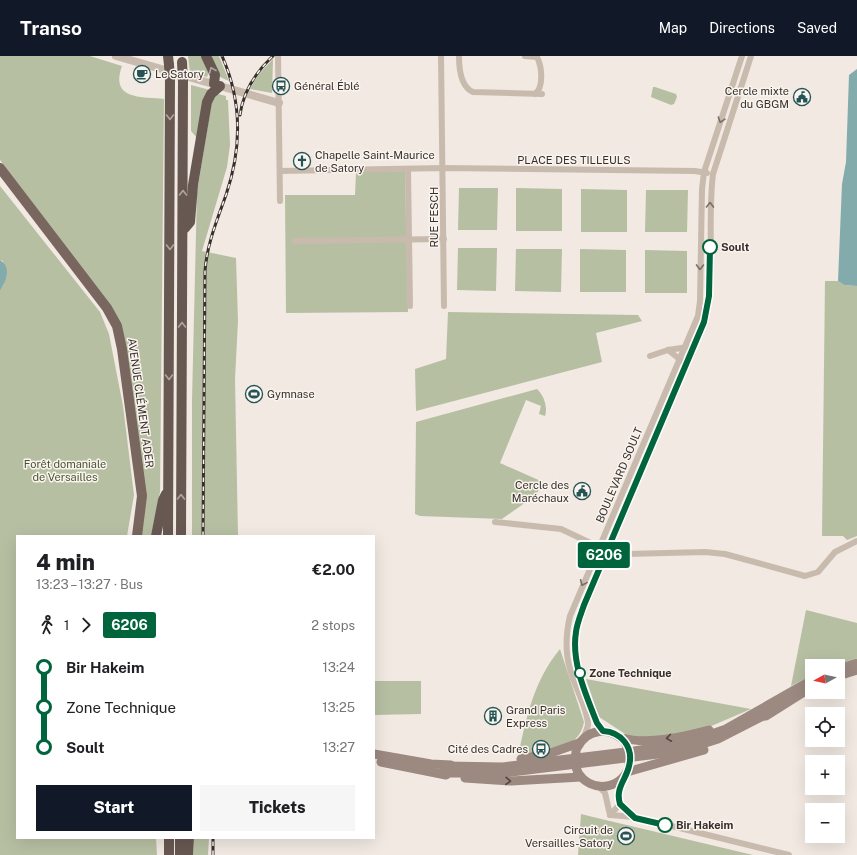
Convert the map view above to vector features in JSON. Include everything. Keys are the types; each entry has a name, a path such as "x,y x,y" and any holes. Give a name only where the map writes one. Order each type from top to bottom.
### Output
{"highway":[{"path":"183,232 190,222 198,154 207,102 217,85 215,75 206,56"},
{"path":"181,59 183,82 181,535"},
{"path":"168,60 170,78 168,535"},
{"path":"156,535 163,500 168,491"},
{"path":"169,839 169,855"},
{"path":"180,839 180,855"},
{"path":"188,855 189,839"}],"main road":[{"name":"AVENUE CLÉMENT ADER","path":"0,168 107,308 117,326 122,349 142,496 137,535"},
{"name":"AVENUE CLÉMENT ADER","path":"0,174 104,311 113,331 118,353 136,488 136,516 132,535"},
{"path":"845,667 857,663"},
{"path":"845,674 857,670"},
{"path":"375,754 444,770 503,767 670,746 718,733 805,684"},
{"path":"375,760 444,770 504,773 666,753 693,747 718,739 771,712 805,691"},
{"path":"623,740 650,740 690,735 725,725 759,711"},
{"path":"626,773 630,754 623,740 613,733 603,731 591,733 580,744 574,760 580,775 589,783 598,786 612,785 626,773 713,747 750,728 771,712"},
{"path":"444,770 520,760 548,754 580,744"},
{"path":"444,770 453,777 475,780 511,781 580,775"}],"street":[{"path":"116,56 278,103"},
{"path":"278,56 280,200"},
{"name":"RUE FESCH","path":"441,56 444,306"},
{"path":"459,56 459,65 464,84 474,92 538,94 541,73 540,62 537,57 525,56"},
{"name":"BOULEVARD SOULT","path":"580,744 588,726 567,656 567,627 573,608 698,316 700,301 702,188 704,172 742,56"},
{"name":"BOULEVARD SOULT","path":"603,731 597,723 592,711 577,664 575,649 576,632 584,605 693,349 707,309 713,174 751,56"},
{"path":"408,168 410,306"},
{"name":"PLACE DES TILLEULS","path":"280,171 443,168 704,172 713,174"},
{"path":"701,223 710,224"},
{"path":"295,242 444,239"},
{"path":"650,356 686,346 693,349"},
{"path":"668,350 684,363 687,362"},
{"path":"495,522 560,529 599,547"},
{"path":"608,546 618,552 627,554 705,552 725,554 805,576 818,572 841,547 857,541"},
{"path":"626,773 618,791 620,804 635,818"},
{"path":"598,786 605,793 610,815"},
{"path":"610,815 620,804"},
{"path":"610,815 635,818 790,855"}],"green space":[{"name":"Forêt domaniale de Versailles","path":"0,56 90,56 122,66 119,77 120,85 123,90 129,94 145,98 164,99 160,492 151,535 140,535 143,492 110,307 0,160"},
{"path":"188,56 203,56 210,70 207,77 190,73"},
{"path":"210,56 219,56 229,81 220,77"},
{"path":"273,59 272,93 250,89 258,75"},
{"path":"191,85 210,90 197,138 191,131"},
{"path":"653,87 676,94 677,97 674,104 671,105 651,97"},
{"path":"218,94 226,96 226,100 228,100 230,145 227,167 202,251 236,258 238,321 235,379 238,535 192,535 192,400 197,192 212,100"},
{"path":"405,171 408,312 286,313 285,195 355,195 356,172"},
{"name":"Forêt domaniale de Versailles","path":"0,186 100,312 109,334 123,406 134,495 127,535 16,535 16,839 156,839 157,855 0,855 0,291 4,284 3,261 0,260"},
{"path":"459,188 498,188 497,230 458,230"},
{"path":"516,188 562,189 562,231 516,231"},
{"path":"581,189 627,190 627,232 581,232"},
{"path":"646,190 688,190 687,232 645,232"},
{"path":"458,248 497,248 496,291 457,290"},
{"path":"516,249 562,249 561,292 515,291"},
{"path":"580,249 626,250 626,292 580,292"},
{"path":"645,250 687,251 687,293 645,293"},
{"path":"825,281 838,281 844,285 857,286 857,536 847,540 843,536 822,536"},
{"path":"448,312 638,315 642,321 596,333 602,362 416,411 415,369 446,359"},
{"path":"537,389 545,402 545,416 539,414 541,406 526,400 500,463 543,482 536,495 502,519 420,516 415,514 416,422"},
{"path":"806,610 857,623 857,658 845,662 845,659 805,659 805,679 791,686"},
{"path":"560,649 584,722 581,732 567,745 558,749 518,757 524,728 537,687 551,661"},
{"path":"586,679 751,709 709,727 662,737 630,737 599,717"},
{"path":"375,681 421,681 421,714 375,715"},
{"name":"Circuit de Versailles-Satory","path":"581,814 593,817 753,855 578,855"},
{"path":"194,839 209,839 208,855 193,855"}],"water":[{"path":"857,69 857,286 844,285 838,281 842,184 846,162 849,75"},
{"path":"0,260 6,266 7,274 0,291"}],"railway":[{"path":"203,535 205,271 210,242 226,195 235,160 238,125 233,90 229,73 222,56"},
{"path":"240,115 247,90 261,69 273,56"},
{"path":"213,839 213,855"}],"bus line":[{"name":"6206","path":"665,825 635,818 620,804 618,791 623,777 629,768 629,750 622,738 608,731 603,731 597,723 577,664 575,649 576,632 584,605 608,546 704,322 709,296 710,247"}],"place":[{"name":"Le Satory","path":"142,74"},
{"name":"Général Éblé","path":"281,86"},
{"name":"Cercle mixte du GBGM","path":"802,97"},
{"name":"Chapelle Saint-Maurice de Satory","path":"302,161"},
{"name":"Soult","path":"710,247"},
{"name":"Gymnase","path":"254,394"},
{"name":"Cercle des Maréchaux","path":"582,491"},
{"name":"Zone Technique","path":"580,673"},
{"name":"Grand Paris Express","path":"493,716"},
{"name":"Cité des Cadres","path":"541,749"},
{"name":"Bir Hakeim","path":"665,825"},
{"name":"Circuit de Versailles-Satory","path":"626,836"}]}
